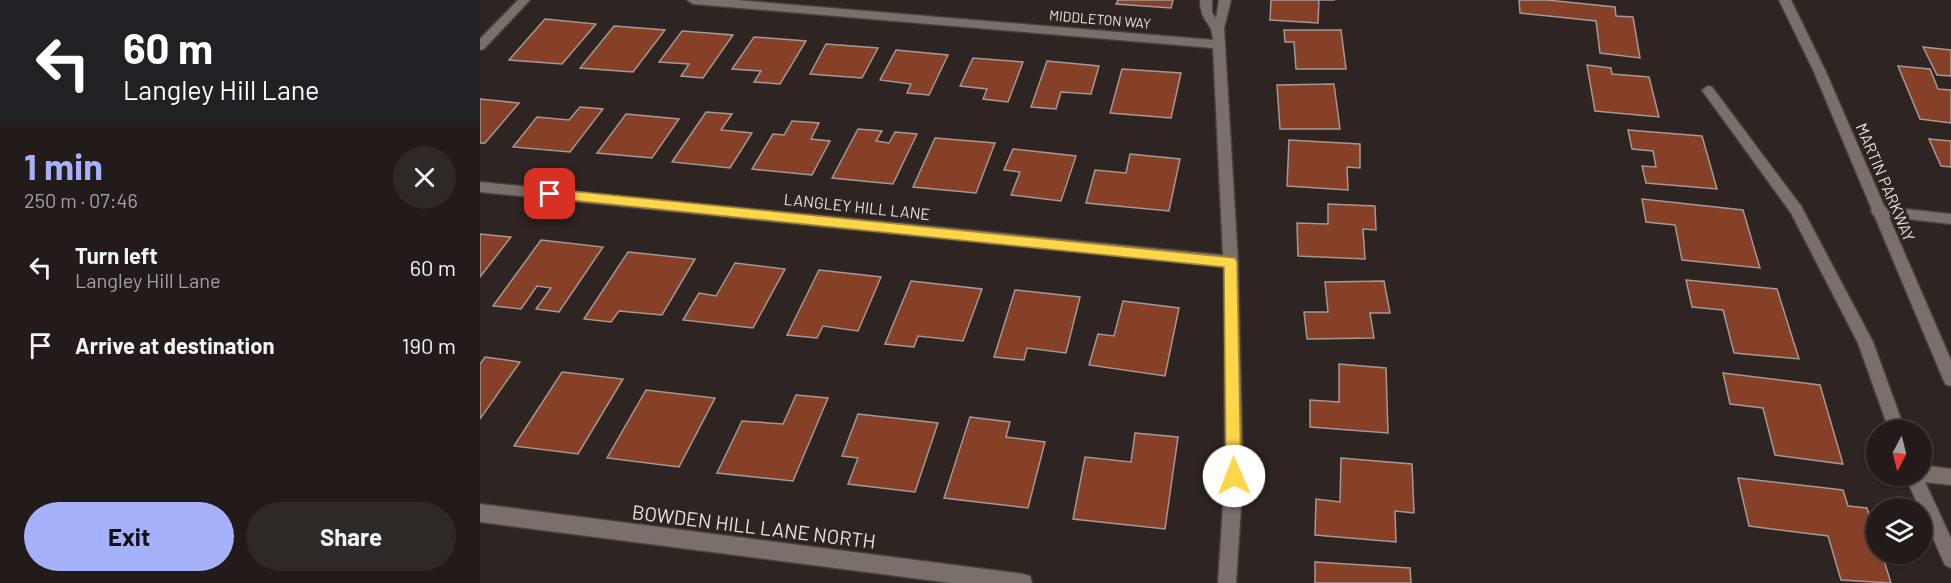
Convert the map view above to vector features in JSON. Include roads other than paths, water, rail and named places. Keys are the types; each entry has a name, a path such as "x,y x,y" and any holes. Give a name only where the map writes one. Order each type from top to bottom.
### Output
{"street":[{"path":"480,46 524,0"},
{"name":"MIDDLETON WAY","path":"693,0 1218,36"},
{"path":"1206,0 1206,14 1218,36"},
{"path":"1225,0 1218,36 1231,262 1234,476 1227,583"},
{"name":"MARTIN PARKWAY","path":"1785,0 1820,72 1951,379"},
{"path":"1708,90 1796,210 1865,342 1894,420"},
{"name":"LANGLEY HILL LANE","path":"480,187 1231,262"},
{"path":"1878,211 1951,219"},
{"path":"1932,474 1951,477"},
{"path":"1918,486 1951,559"},
{"name":"BOWDEN HILL LANE NORTH","path":"480,513 1023,583"}]}
